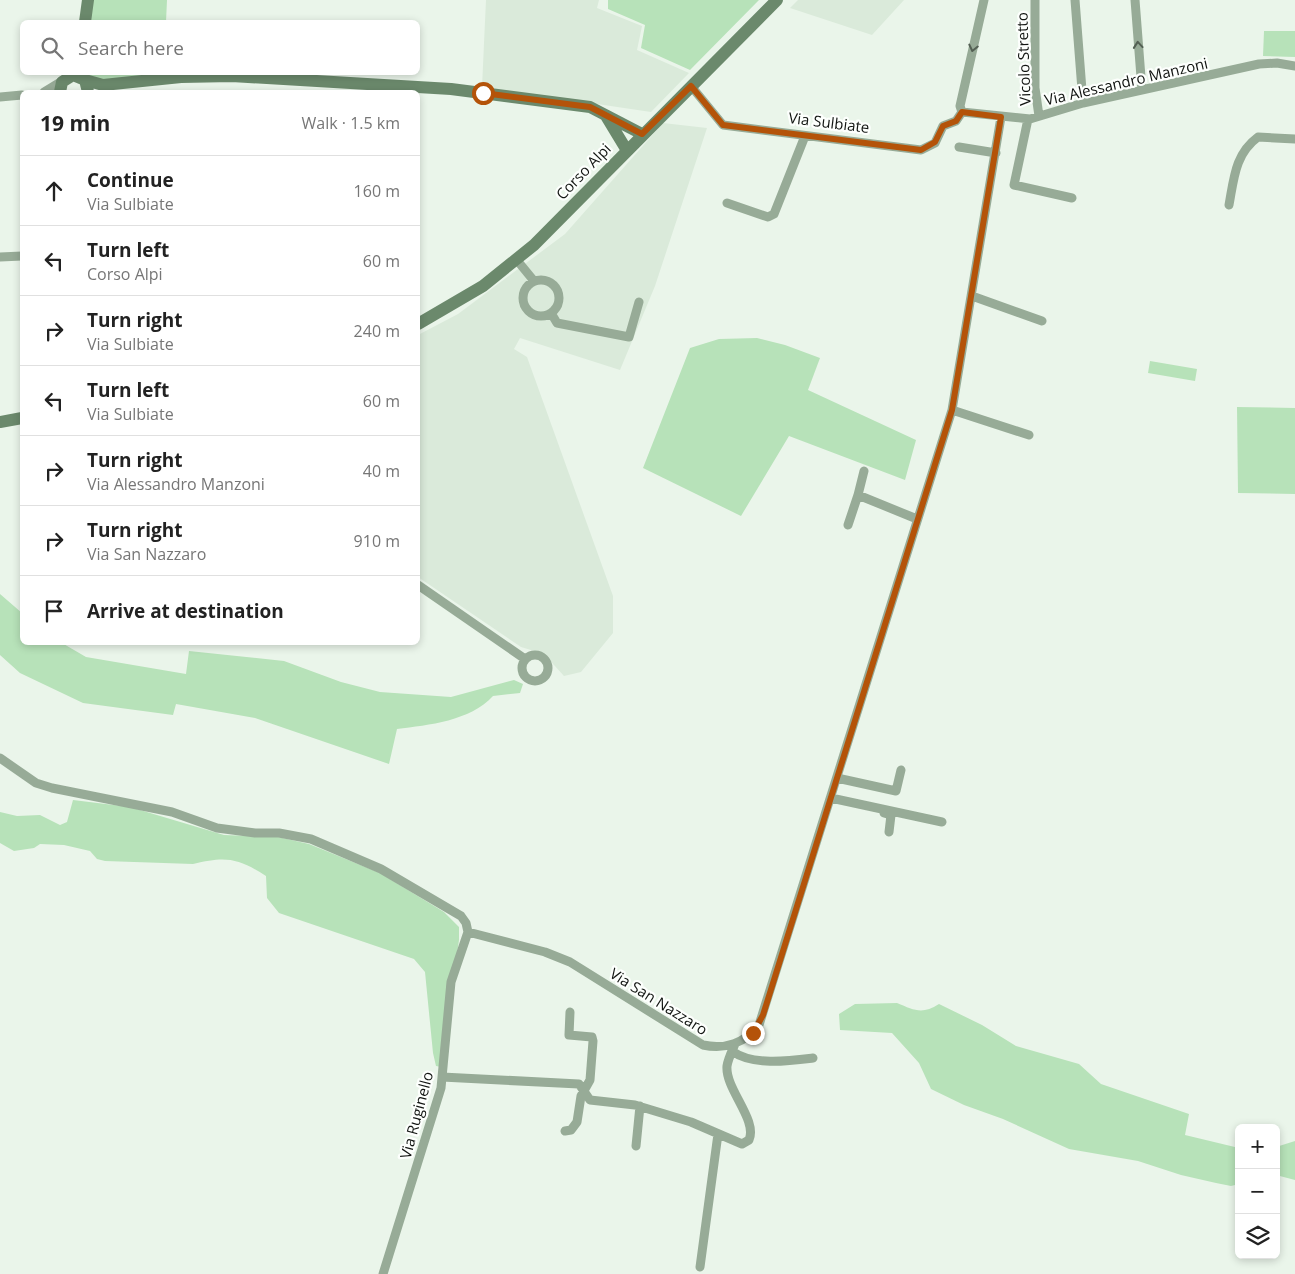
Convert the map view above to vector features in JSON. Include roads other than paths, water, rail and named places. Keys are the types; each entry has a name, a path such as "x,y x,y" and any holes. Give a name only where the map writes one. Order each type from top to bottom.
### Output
{"street":[{"path":"85,20 88,0"},
{"name":"Corso Alpi","path":"420,323 463,299 516,259 546,232 626,149 777,0"},
{"path":"962,112 960,106 984,0"},
{"name":"Vicolo Stretto","path":"1034,0 1035,88 1039,116"},
{"path":"1075,0 1083,103"},
{"path":"1134,0 1142,90"},
{"name":"Via Alessandro Manzoni","path":"962,112 1028,119 1083,103 1259,64 1277,63 1295,66"},
{"path":"48,90 73,79 103,85 214,76 422,86 585,107 597,110 642,134"},
{"path":"73,79 86,90"},
{"path":"95,90 103,85"},
{"name":"Via Sulbiate","path":"691,86 723,125 921,150 935,142 943,126 956,121 962,112"},
{"path":"0,98 20,95"},
{"path":"606,116 626,149"},
{"path":"442,1077 574,1083 578,1084 590,1100 638,1105 691,1122 742,1144 751,1135 751,1129 729,1080 727,1066 734,1047 753,1033 763,1015 952,410 1001,117"},
{"path":"1028,119 1014,185 1072,198"},
{"path":"727,202 768,217 774,214 805,136"},
{"path":"1229,205 1239,158 1250,143 1258,137 1295,139"},
{"path":"959,147 996,153"},
{"path":"0,257 20,256"},
{"path":"516,259 534,281"},
{"path":"547,280 557,289 559,302 551,313 538,316 527,310 523,297 528,285 534,281 547,280"},
{"path":"972,296 1042,322"},
{"path":"551,313 557,323 629,337 639,302"},
{"path":"952,410 1028,435"},
{"path":"0,422 20,418"},
{"path":"848,525 864,471"},
{"path":"858,495 917,519"},
{"path":"420,586 525,659"},
{"path":"0,758 36,782 52,788 172,812 217,828 255,833 279,833 310,839 382,869 461,916 466,923 468,932"},
{"path":"837,778 896,790 901,770"},
{"path":"830,800 942,822"},
{"path":"830,800 891,815 889,832"},
{"name":"Via San Nazzaro","path":"468,932 545,952 570,962 703,1045 734,1047"},
{"name":"Via Ruginello","path":"384,1274 441,1088 451,982 468,932"},
{"path":"565,1131 571,1130 577,1122 584,1091 590,1080 593,1041 592,1037 569,1035 570,1012"},
{"path":"734,1047 741,1058 784,1061 814,1058"},
{"path":"636,1146 638,1105"},
{"path":"700,1267 718,1134"}]}
